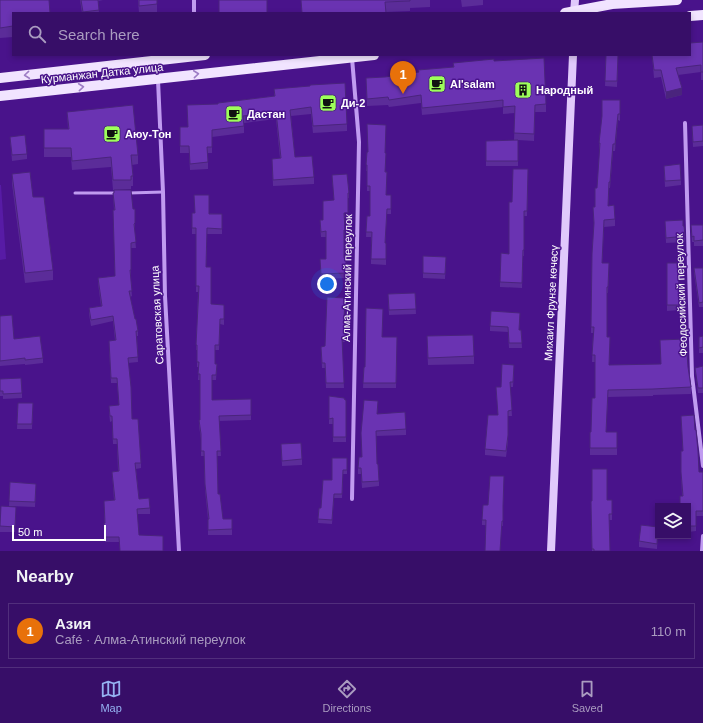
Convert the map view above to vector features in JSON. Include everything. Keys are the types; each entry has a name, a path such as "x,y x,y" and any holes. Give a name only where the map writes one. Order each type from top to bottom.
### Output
{"main road":[{"path":"575,0 571,12 612,4 677,0"},
{"path":"691,16 703,15"},
{"name":"Курманжан Датка улица","path":"0,78 189,56"},
{"name":"Курманжан Датка улица","path":"0,96 363,56"},
{"name":"Михаил Фрунзе көчөсү","path":"551,551 573,56"}],"street":[{"path":"194,0 194,12"},
{"name":"Алма-Атинский переулок","path":"352,57 359,142 352,499"},
{"name":"Саратовская улица","path":"158,79 163,192 165,296 179,551"},
{"name":"Феодосийский переулок","path":"685,123 692,376 703,466"},
{"path":"702,551 703,536"}],"lane":[{"path":"75,193 163,192"}],"shaded area":[{"path":"0,185 6,259 0,260"}],"building":[{"path":"0,0 49,0 50,12 12,12 12,26 0,28"},
{"path":"81,0 98,0 99,10 83,12"},
{"path":"139,0 157,0 157,4 139,6"},
{"path":"219,0 267,0 267,12 219,12"},
{"path":"301,0 410,0 385,2 386,12 302,12"},
{"path":"703,42 703,72 701,72 701,65 676,68 682,88 666,92 661,70 654,70 652,56 691,56 691,43"},
{"path":"606,56 618,56 617,81 605,81"},
{"path":"544,58 546,104 535,105 534,134 514,133 515,106 503,107 503,100 422,108 421,95 389,100 388,97 367,99 366,78 419,72 418,70 454,67 453,63 494,59 494,61"},
{"path":"345,83 347,124 313,126 311,107 290,110 295,157 312,156 314,177 273,180 272,159 281,158 276,112 243,116 244,126 212,130 212,147 207,147 208,162 190,164 189,146 180,146 180,127 188,127 187,105 218,104 275,96 274,89"},
{"path":"602,100 620,100 620,114 618,114 615,144 613,144 609,182 608,206 614,205 615,219 604,220 602,263 609,263 607,287 607,337 610,337 609,365 661,364 660,340 686,339 691,387 608,390 606,432 617,432 617,448 590,448 592,398 595,398 595,355 592,355 594,327 591,327 594,223 593,207 595,207 595,188 597,188"},
{"path":"133,105 138,155 131,155 133,176 131,176 131,180 113,180 111,157 72,161 71,148 44,148 44,129 69,129 67,112"},
{"path":"367,124 386,125 386,195 391,195 391,209 387,209 385,243 386,259 371,259 372,232 366,232 367,216 370,216 370,186 367,186 366,165 368,152"},
{"path":"703,125 703,141 693,142 692,126"},
{"path":"25,135 27,154 12,155 10,137"},
{"path":"518,140 518,161 486,161 486,141"},
{"path":"680,164 681,180 665,181 664,166"},
{"path":"513,169 528,169 527,211 524,211 522,283 500,282 501,253 509,254 509,202 512,202"},
{"path":"30,172 33,197 44,197 53,270 25,273 12,174"},
{"path":"347,174 349,193 348,213 344,213 344,258 346,258 346,273 321,274 320,259 326,259 326,231 321,232 320,220 323,220 323,201 334,200 332,175"},
{"path":"114,190 131,190 133,209 135,209 134,224 136,242 131,243 130,270 132,291 129,291 138,331 136,331 138,357 128,358 132,419 138,419 141,463 135,463 139,499 149,498 150,508 137,509 139,535 163,536 163,551 120,551 119,537 105,537 104,501 115,500 112,472 119,471 117,439 113,439 112,416 110,416 109,406 119,405 117,378 111,378 109,341 116,340 113,316 91,320 89,308 102,306 98,278 115,276 113,210 115,210"},
{"path":"194,195 209,195 209,214 222,214 222,229 207,228 206,267 211,267 211,304 224,305 224,319 220,319 219,345 215,345 215,364 217,364 216,375 212,375 212,400 251,399 251,415 219,416 221,451 217,451 218,494 220,494 223,519 232,519 232,529 208,530 209,519 205,484 204,451 201,451 199,420 200,374 198,374 199,362 197,362 196,345 199,286 196,286 196,228 192,228 192,213 195,213"},
{"path":"683,220 685,236 666,238 665,221"},
{"path":"691,225 703,225 703,240 694,241 694,236 692,237"},
{"path":"423,256 446,257 445,274 423,273"},
{"path":"667,263 678,263 680,305 667,305"},
{"path":"694,268 703,268 703,302 699,303"},
{"path":"415,293 416,309 389,310 388,294"},
{"path":"327,297 345,298 345,337 342,337 344,383 326,383 325,363 322,363 321,347 325,346"},
{"path":"366,308 383,309 382,337 397,337 396,383 363,383 365,367"},
{"path":"491,311 520,313 519,330 521,330 522,343 509,343 508,327 490,326"},
{"path":"12,315 14,339 40,336 43,358 25,360 25,358 0,361 0,316"},
{"path":"473,335 474,356 428,358 427,336"},
{"path":"703,336 703,347 699,348 699,337"},
{"path":"502,364 514,365 513,382 510,382 512,410 508,411 506,451 485,449 488,415 498,415 496,387 501,387"},
{"path":"703,366 703,388 698,388 695,368"},
{"path":"21,378 22,393 3,394 3,391 0,391 0,379"},
{"path":"329,396 344,398 346,400 346,437 333,437 333,418 329,419"},
{"path":"364,400 378,401 377,414 405,412 406,429 376,431 379,481 362,482 361,468 358,468 359,457 362,457 361,433"},
{"path":"18,403 33,403 32,424 17,424"},
{"path":"694,415 699,472 703,472 703,511 696,511 696,526 691,526 691,503 680,503 680,496 683,496 681,472 681,451 683,451 681,416"},
{"path":"301,443 302,459 282,461 281,444"},
{"path":"332,458 347,458 347,470 343,470 342,494 334,494 332,520 318,519 319,508 321,508 323,480 332,480"},
{"path":"592,469 607,469 607,500 612,500 612,514 609,514 610,551 594,551 594,549 592,549"},
{"path":"490,476 504,476 503,521 500,551 485,551 486,520 482,520 483,505 488,505"},
{"path":"10,482 36,484 35,502 9,501"},
{"path":"1,506 16,507 15,527 0,526"},
{"path":"641,525 655,527 655,539 657,539 657,544 639,541"}],"place":[{"name":"Al'salam","path":"437,84"},
{"name":"Народный","path":"523,90"},
{"name":"Азия","path":"403,94"},
{"name":"Ди-2","path":"328,103"},
{"name":"Дастан","path":"234,114"},
{"name":"Аюу-Тон","path":"112,134"}]}
